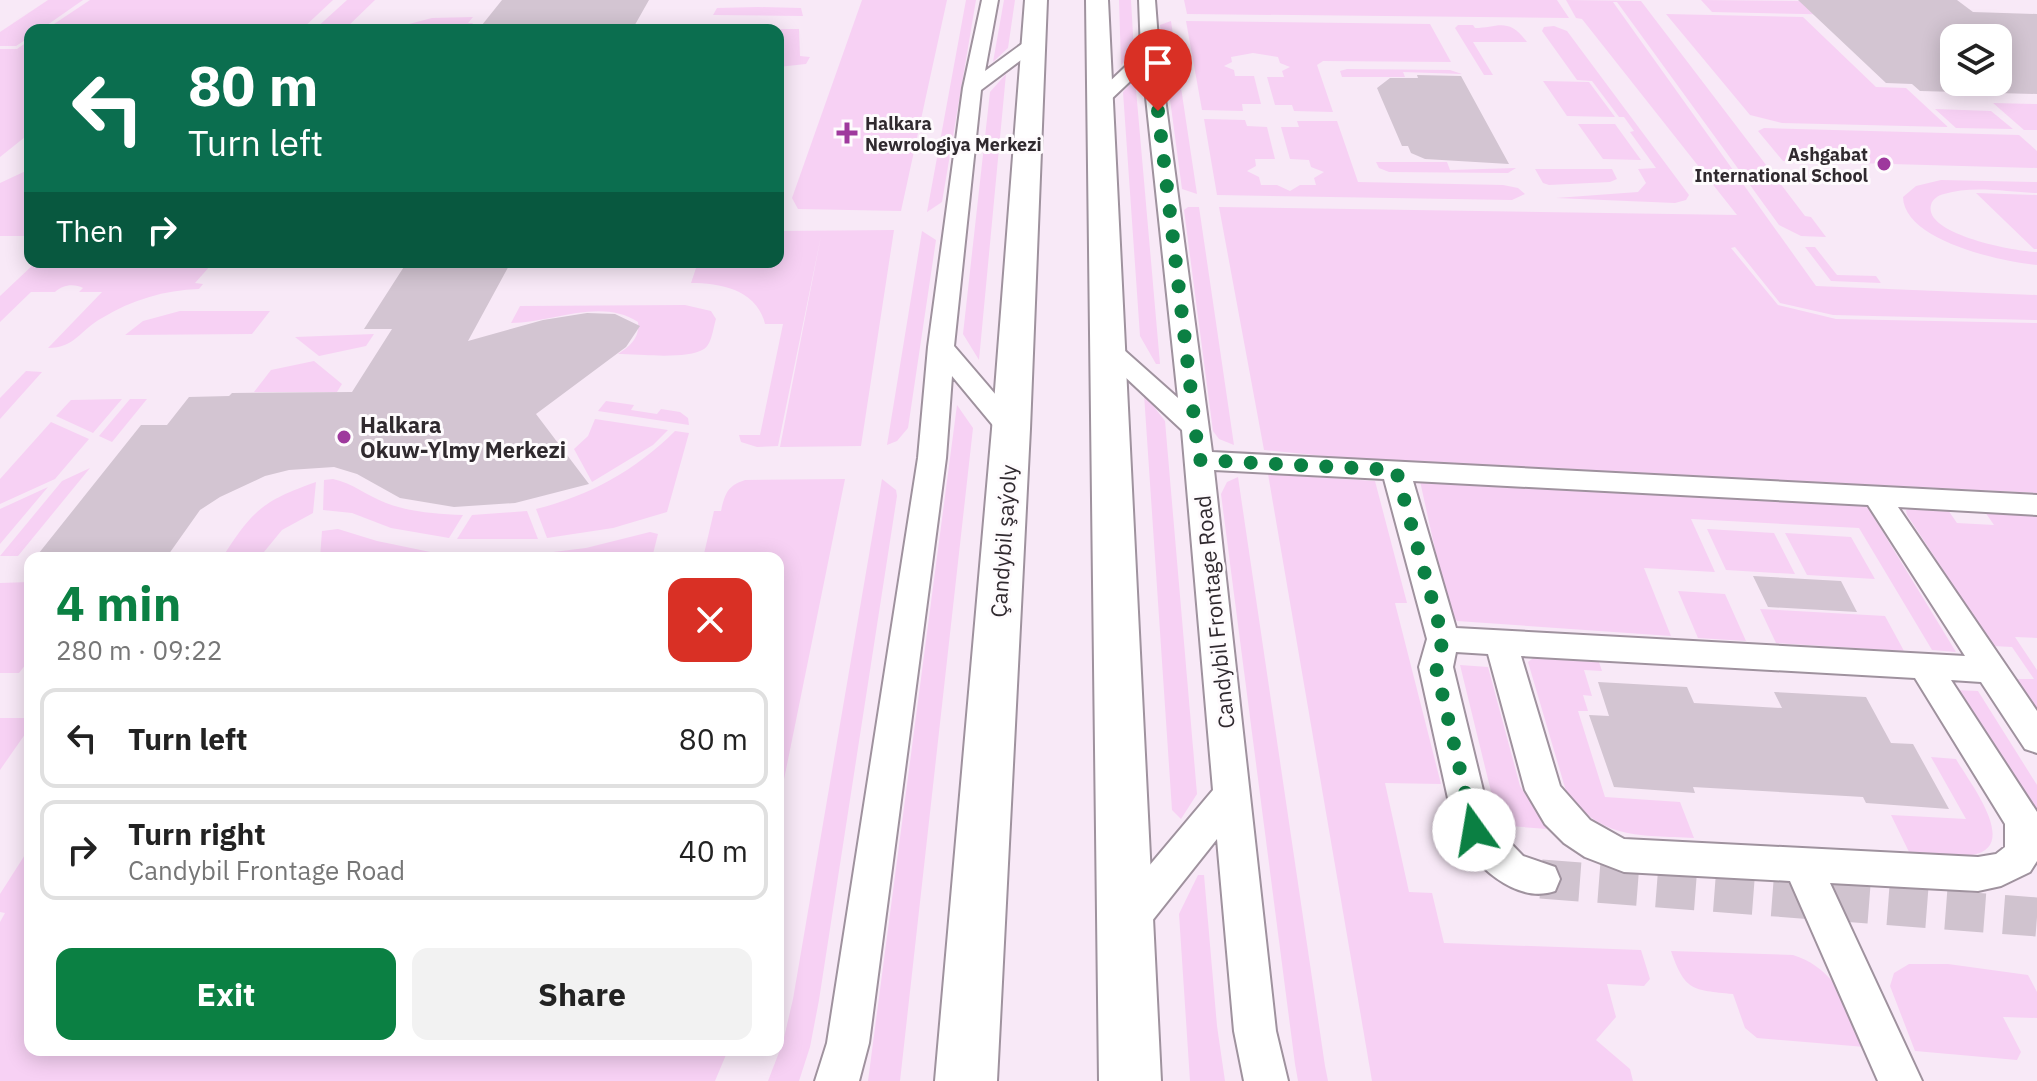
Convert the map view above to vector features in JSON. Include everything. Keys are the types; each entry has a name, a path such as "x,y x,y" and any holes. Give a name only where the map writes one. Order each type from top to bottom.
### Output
{"main road":[{"name":"Çandybil şaýoly","path":"966,1081 1011,429 1036,0"},
{"path":"1097,0 1130,1081"}],"street":[{"path":"837,1081 848,1043 927,490 972,88 990,0"},
{"name":"Candybil Frontage Road","path":"1147,0 1150,53 1199,460 1255,1031 1266,1081"},
{"path":"972,88 1032,45"},
{"path":"1098,101 1150,53"},
{"path":"941,347 1011,429"},
{"path":"1106,347 1195,427"},
{"path":"1199,460 2037,505"},
{"path":"1396,470 1443,639 1436,667 1474,830 1510,868 1541,879"},
{"path":"1876,496 2037,739"},
{"path":"1443,639 1991,670"},
{"path":"1501,643 1543,790 1555,812 1577,834 1597,846 1624,856 1978,874 2002,871 2019,860 2027,843 2023,821 1925,667"},
{"path":"1125,924 1232,794"},
{"path":"1802,865 1900,1081"}],"shaded area":[{"path":"48,0 83,0 49,24 24,24 24,41 16,46 0,46 0,32"},
{"path":"90,0 333,0 307,24 54,24"},
{"path":"347,0 375,0 350,24 321,24"},
{"path":"862,0 947,0 901,211 798,209 792,198"},
{"path":"966,0 976,0 942,202 927,212"},
{"path":"1004,0 1015,0 1008,48 993,62"},
{"path":"1119,0 1131,0 1134,52 1121,65"},
{"path":"1184,0 1557,0 1569,18 1187,14"},
{"path":"1566,0 1641,1 1805,216 1811,217 1826,237 1801,236 1779,225 1617,2 1613,2 1816,286 2037,295 2037,320 1833,315 1780,303 1735,247 1731,248 1778,305 1836,319 2037,323 2037,493 1362,460 1264,450 1219,207 1737,215 1582,19 1576,18"},
{"path":"1701,0 1802,1 1854,15 1712,12"},
{"path":"717,8 801,8 803,16 713,15"},
{"path":"1666,14 1803,17 1876,87 1906,88 1948,127 1782,123 1750,115"},
{"path":"473,17 468,23 473,23 409,24 432,18"},
{"path":"1171,21 1197,194 1182,189 1160,25"},
{"path":"1186,21 1430,24 1451,62 1323,61 1317,65 1333,112 1294,111 1292,105 1275,105 1267,77 1284,77 1282,71 1290,67 1280,63 1278,57 1253,53 1231,57 1232,62 1224,66 1234,70 1235,76 1254,76 1261,104 1242,104 1243,111 1202,110"},
{"path":"1458,25 1473,25 1475,28 1508,26 1527,42 1473,42 1493,75 1484,75 1455,28"},
{"path":"1554,26 1567,31 1689,195 1686,200 1675,203 1556,198 1638,192 1646,183 1638,169 1656,168 1630,132 1634,131 1624,117 1619,117 1592,81 1577,80 1542,31 1544,27"},
{"path":"784,29 799,29 800,56 810,57 806,64 784,66"},
{"path":"24,44 24,138 0,157 0,49 17,49"},
{"path":"1450,70 1462,74 1403,72 1405,77 1342,77 1340,71"},
{"path":"1006,74 979,360 963,334 990,92"},
{"path":"1135,78 1160,364 1156,364 1140,336 1123,92"},
{"path":"1543,81 1589,82 1615,117 1567,116"},
{"path":"1993,103 2037,104 2037,130 2024,130"},
{"path":"1935,109 1991,111 2013,129 1956,128"},
{"path":"1204,119 1245,120 1247,126 1267,127 1275,159 1255,159 1256,166 1247,171 1259,177 1261,185 1277,185 1290,191 1300,185 1316,185 1314,178 1324,172 1311,167 1309,160 1290,159 1281,127 1299,127 1297,121 1337,121 1358,182 1503,185 1518,188 1525,194 1512,200 1217,195"},
{"path":"1578,124 1615,124 1641,160 1603,159"},
{"path":"1764,128 2019,135 2037,151 2037,168 1783,161 1758,131"},
{"path":"1376,162 1447,162 1450,170 1516,168 1508,173 1389,172 1379,168"},
{"path":"1535,169 1612,169 1617,179 1549,185 1543,183"},
{"path":"24,172 24,236 0,236 0,183"},
{"path":"1941,180 2037,182 2037,193 1955,191 1940,195 1931,205 1932,216 1956,233 1993,245 2037,252 2037,265 1980,254 1937,237 1920,226 1908,212 1903,197 1916,186"},
{"path":"1976,193 2037,195 2037,249 2034,249"},
{"path":"1199,207 1234,445 1219,439 1213,431 1184,210"},
{"path":"894,230 861,446 780,447 821,236 778,446 757,447 741,442 739,435 760,435 783,324 765,324 754,303 736,291 691,283 696,268 784,268 784,231"},
{"path":"922,231 936,240 908,428 897,441 887,445"},
{"path":"1805,247 1815,247 1837,275 1876,276 1881,283 1831,281"},
{"path":"30,268 208,268 195,283 203,284 199,289 174,291 136,301 94,323 71,342 57,347 48,348 102,292 79,292 83,288 72,285 55,292 31,292 0,322 0,296"},
{"path":"685,305 711,311 716,319 707,347 686,354 618,354 633,341 638,322 608,312 592,311 511,323 520,306"},
{"path":"180,311 270,311 252,334 125,335 143,321"},
{"path":"374,334 366,346 319,356 295,337"},
{"path":"314,361 342,384 337,392 254,392 271,370"},
{"path":"26,371 42,372 0,419 0,398"},
{"path":"1144,394 1165,421 1197,794 1181,819 1172,810"},
{"path":"122,399 93,433 56,416 71,400"},
{"path":"130,399 147,399 112,442 99,436"},
{"path":"606,401 634,405 631,410 657,414 661,409 680,412 688,418 689,425 598,411"},
{"path":"957,405 973,428 900,1081 868,1081"},
{"path":"595,419 668,430 653,445 592,482 574,449 588,436"},
{"path":"51,422 89,439 55,479 0,504 0,479"},
{"path":"675,431 689,433 667,512 613,528 547,538 536,509 575,497 611,480 644,458"},
{"path":"90,468 18,556 0,556 62,481"},
{"path":"1268,474 1375,481 1407,603 1395,603 1441,784 1385,783 1409,892 1432,893 1444,943 1641,950 1650,979 1644,986 1607,984 1616,1017 1596,1040 1630,1069 1633,1081 1372,1081"},
{"path":"1238,477 1328,1081 1298,1081 1295,1064 1221,494 1227,482"},
{"path":"333,479 395,506 463,515 449,538 391,528 352,513 323,510 324,480"},
{"path":"845,479 784,779 784,552 704,552 714,511 721,511 731,488 745,480"},
{"path":"882,479 896,490 897,496 819,1000 810,1047 799,1081 768,1081 778,1056 784,1056 784,1038"},
{"path":"1420,481 1867,506 1956,652 1932,650 1859,528 1691,519 1715,572 1644,568 1671,636 1457,621 1449,613"},
{"path":"316,482 313,513 282,530 264,552 226,552 251,518 283,495"},
{"path":"48,487 0,544 0,509"},
{"path":"1906,510 1948,510 1957,523 1994,525 1985,512 2037,514 2037,638 2015,637 2037,670 2037,711 2016,679 2034,679 2012,647 1993,646 1907,515"},
{"path":"527,511 538,539 457,539 472,515"},
{"path":"338,529 430,552 320,552 322,531"},
{"path":"1707,529 1774,533 1795,574 1726,570"},
{"path":"650,532 658,534 654,552 553,552 586,548"},
{"path":"1785,533 1851,537 1875,579 1807,575"},
{"path":"24,582 24,667 19,673 0,673 0,583"},
{"path":"1678,591 1725,594 1746,641 1698,638"},
{"path":"1760,609 1885,616 1904,651 1776,643"},
{"path":"1536,656 1598,659 1602,671 1584,670 1592,696 1583,695 1588,711 1578,711 1605,797 1680,802 1694,838 1622,832 1592,819 1579,807 1566,791 1528,662"},
{"path":"1460,665 1488,667 1520,786 1547,829 1510,826 1497,816"},
{"path":"1955,690 1978,691 2037,785 2037,822"},
{"path":"0,718 24,718 24,736 0,770"},
{"path":"1931,757 1956,759 1980,797 1992,827 1992,840 1986,850 1964,856 1909,852 1891,815 1966,819"},
{"path":"24,856 24,1056 725,1056 715,1081 0,1081 0,922 5,913 0,912 0,894"},
{"path":"1198,875 1204,875 1225,1081 1190,1081 1179,914"},
{"path":"1671,951 1793,955 1809,962 1821,970 1839,991 1865,1047 1757,1038 1745,1028 1733,994 1692,986 1681,974"},
{"path":"1909,964 1948,964 2028,975 2037,992 2037,1018 2003,1017 2021,1052 2017,1060 1915,1051 1890,986 1894,973"}],"building":[{"path":"502,0 649,0 635,24 483,24"},
{"path":"1798,0 1957,0 1973,12 2037,14 2037,94 2012,93 2012,24 1940,24 1940,92 1920,91 1912,84 1886,83"},
{"path":"1417,75 1461,76 1509,164 1425,159 1411,153 1408,146 1402,146 1377,88 1390,78 1418,78"},
{"name":"Halkara Okuw-Ylmy Merkezi","path":"403,268 508,268 468,341 543,320 587,313 615,314 640,326 626,347 536,414 589,484 515,503 454,507 400,498 357,474 334,467 289,470 265,476 200,510 170,552 40,552 141,425 167,425 189,397 229,396 232,393 352,392 392,329 364,329"},
{"path":"1753,576 1841,581 1857,612 1768,607"},
{"path":"1598,682 1687,687 1694,703 1782,708 1774,692 1866,697 1891,743 1913,744 1949,809 1866,803 1863,797 1693,787 1695,793 1614,787 1589,715 1609,716"}],"tunnel":[{"path":"1541,879 2037,917"}],"place":[{"name":"Halkara Newrologiya Merkezi","path":"847,133"},
{"name":"Ashgabat International School","path":"1884,164"},
{"name":"Halkara Okuw-Ylmy Merkezi","path":"344,437"}],"route":[{"path":"1158,111 1199,460 1396,470 1443,639 1436,667 1474,830"}]}
